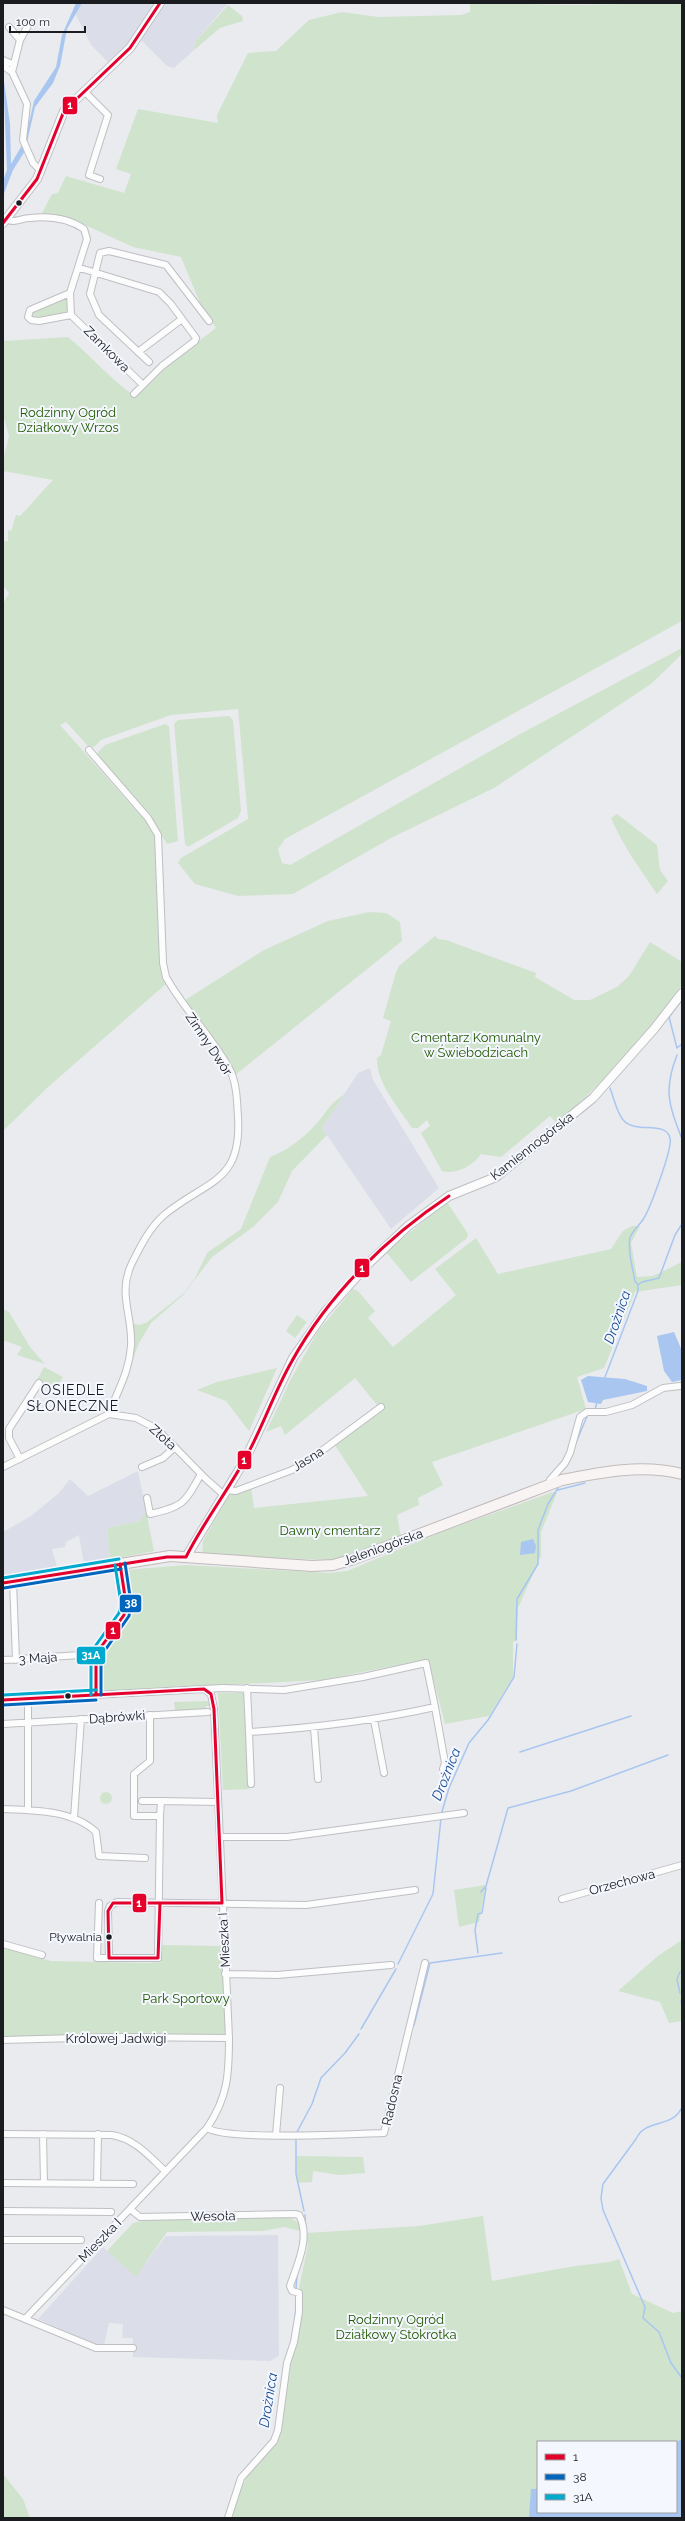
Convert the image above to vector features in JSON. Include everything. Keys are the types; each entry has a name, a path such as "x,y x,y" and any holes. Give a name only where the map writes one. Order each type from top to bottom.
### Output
{"main road":[{"name":"Jeleniogórska","path":"3,1582 167,1557 312,1566 345,1562 549,1484 598,1473 644,1468 682,1474"}],"street":[{"path":"4,221 32,187 41,171 62,115 84,91 130,48 160,3"},
{"path":"12,72 20,40 29,24"},
{"path":"9,26 20,40"},
{"path":"3,60 14,65"},
{"path":"3,66 12,72 27,104 23,140 33,163 41,171"},
{"path":"84,91 108,115 89,175 100,178"},
{"path":"4,221 14,222 29,218 53,217 77,224 84,229 87,239 80,268 70,293 71,315 34,322 30,320 28,313 33,308 70,293"},
{"name":"Zamkowa","path":"149,362 99,315 90,294 100,253 109,251 166,265 209,322"},
{"path":"80,268 158,292 182,319 196,338 195,341 176,354 142,384 134,394"},
{"name":"Zamkowa","path":"71,315 142,384"},
{"name":"Zamkowa","path":"138,352 182,319"},
{"name":"Zimny Dwór","path":"89,750 148,818 158,835 163,963 166,977 230,1071 236,1090 238,1125 238,1142 232,1164 220,1175 160,1219 147,1237 130,1269 125,1295 131,1331 129,1360 123,1383 109,1414"},
{"name":"Kamiennogórska","path":"186,1557 255,1440 293,1358 325,1312 370,1262 408,1226 436,1204 454,1194 496,1177 550,1135 611,1079 682,993"},
{"path":"20,1459 9,1438 8,1429 39,1384"},
{"path":"549,1484 550,1480 565,1463 570,1454 580,1417 587,1412 606,1412 632,1404 663,1388 680,1386"},
{"name":"Jasna","path":"225,1492 236,1491 292,1470 308,1461 381,1407"},
{"path":"3,1467 109,1414"},
{"name":"Złota","path":"109,1414 129,1416 147,1422 175,1447 201,1474 225,1492"},
{"path":"142,1467 163,1458 175,1447"},
{"path":"147,1498 150,1514 174,1509 188,1498 201,1474"},
{"path":"195,1540 196,1552 203,1559"},
{"path":"96,1695 96,1654 124,1615 126,1603 120,1564"},
{"path":"13,1581 16,1660"},
{"name":"3 Maja","path":"3,1660 89,1653 96,1654"},
{"path":"3,1700 204,1689 247,1688 284,1690 363,1677 426,1663 445,1763 443,1768"},
{"path":"247,1688 251,1784"},
{"name":"Mieszka I","path":"26,2319 207,2128 220,2108 227,2089 229,2038 213,1699 211,1694 204,1689"},
{"path":"28,1698 28,1810"},
{"path":"249,1732 314,1728 374,1720 434,1707"},
{"name":"Dąbrówki","path":"3,1724 208,1712"},
{"path":"150,1715 150,1761 134,1774 134,1816 160,1816"},
{"path":"74,1818 81,1719"},
{"path":"374,1720 384,1773"},
{"path":"314,1728 318,1779"},
{"path":"142,1801 218,1802"},
{"path":"99,1903 97,1958 158,1958 161,1801"},
{"path":"3,1809 28,1810 74,1818 96,1832 99,1856 145,1858"},
{"path":"220,1837 287,1838 464,1813"},
{"name":"Orzechowa","path":"562,1899 682,1866"},
{"path":"109,1958 110,1906 117,1902 306,1905 415,1890"},
{"path":"3,1944 42,1955"},
{"name":"Radosna","path":"207,2128 216,2133 276,2135 384,2133 425,1963"},
{"path":"226,1974 277,1975 391,1965"},
{"name":"Królowej Jadwigi","path":"3,2040 112,2037 229,2038"},
{"path":"276,2135 280,2088"},
{"path":"3,2134 112,2135 132,2141 165,2172"},
{"path":"43,2134 44,2184"},
{"path":"96,2184 98,2134"},
{"path":"3,2183 133,2184"},
{"name":"Wesoła","path":"130,2209 140,2217 299,2215 303,2226 304,2242 290,2286 292,2292 299,2293 299,2312 294,2342 286,2363 278,2430 274,2441 241,2478 228,2518"},
{"path":"3,2211 111,2212"},
{"path":"3,2240 81,2240"},
{"path":"3,2310 96,2348 133,2348"}],"shaded area":[{"path":"82,3 154,3 126,45 109,63 91,45 75,13"},
{"path":"166,3 228,3 196,41 193,51 174,68 167,66 141,40"},
{"path":"370,1068 373,1080 439,1188 391,1229 322,1128 358,1073"},
{"path":"138,1471 146,1511 140,1521 107,1528 110,1560 84,1564 79,1535 66,1542 65,1547 52,1549 57,1567 3,1576 3,1532 31,1516 59,1493 70,1479 88,1496"},
{"path":"278,2235 279,2356 270,2361 133,2357 133,2338 122,2338 123,2324 109,2323 104,2345 95,2344 38,2319 103,2247 136,2276 166,2236"}],"green space":[{"name":"Rodzinny Ogród Działkowy Wrzos","path":"682,3 682,621 285,839 278,849 282,863 290,865 520,734 682,648 682,654 651,684 494,788 391,838 293,894 238,896 195,884 178,863 181,858 248,819 238,709 171,715 101,740 94,747 88,746 66,722 60,725 141,816 142,813 155,832 167,983 47,1088 3,1131 3,604 9,593 3,586 3,542 8,541 8,530 11,531 16,515 20,516 53,480 3,471 3,460 9,436 3,415 3,341 68,337 118,383 136,397 175,359 216,328 200,303 181,257 133,247 70,218 41,215 52,194 58,193 66,176 124,193 131,174 116,169 138,109 218,123 217,115 248,53 276,51 309,20 342,12 379,17 461,15 470,12 470,4 574,5"},
{"path":"228,5 242,16 243,21 220,28 193,51 196,41"},
{"path":"66,297 69,310 66,314 35,319 31,316 34,309"},
{"path":"229,716 233,720 241,811 238,818 188,847 185,844 174,724 178,720"},
{"path":"165,724 169,726 178,841 167,844 149,815 98,757 98,752 105,745"},
{"path":"617,814 657,845 660,870 668,881 657,894 632,857 611,818"},
{"path":"369,912 386,913 400,922 402,941 234,1076 182,1002 264,950 328,921"},
{"name":"Cmentarz Komunalny w Świebodzicach","path":"435,936 438,939 446,940 536,973 535,977 574,1000 590,1000 617,987 629,976 650,942 682,962 682,985 650,1028 605,1078 557,1124 550,1116 501,1157 481,1154 474,1162 464,1168 453,1172 447,1172 442,1171 421,1133 430,1126 427,1120 418,1128 412,1128 384,1086 380,1077 377,1058 381,1055 391,1021 383,1018 396,972 399,966"},
{"path":"344,1095 322,1128 327,1135 292,1171 278,1202 253,1227 212,1257 183,1295 151,1323 139,1343 126,1377 132,1323 139,1325 146,1323 184,1293 195,1278 207,1253 241,1229 270,1157 283,1151 308,1133 333,1103"},
{"path":"447,1202 468,1234 467,1238 411,1282 386,1252"},
{"name":"Dawny cmentarz","path":"632,1226 640,1226 631,1243 637,1277 653,1276 682,1262 682,1285 635,1292 604,1368 577,1377 586,1409 432,1462 443,1485 418,1498 419,1505 397,1515 401,1537 332,1560 202,1555 203,1541 230,1493 251,1487 254,1508 368,1496 335,1445 382,1411 355,1378 285,1435 281,1426 266,1432 291,1379 318,1331 353,1289 358,1291 375,1311 368,1318 393,1347 456,1295 435,1269 476,1238 498,1274 611,1249 623,1231"},
{"path":"3,1309 9,1312 30,1347 45,1364 17,1355 22,1347 3,1340"},
{"path":"297,1315 307,1322 295,1338 286,1331"},
{"path":"44,1367 63,1377 54,1392 36,1382"},
{"path":"277,1368 249,1431 226,1401 197,1390 217,1382"},
{"path":"553,1492 557,1493 541,1532 541,1556 518,1608 517,1640 513,1642 513,1677 489,1716 445,1724 428,1659 322,1680 106,1691 98,1684 99,1654 122,1627 130,1611 125,1570 186,1565 329,1573 347,1571 444,1531"},
{"path":"146,1511 154,1551 110,1560 107,1528 140,1521"},
{"path":"218,1693 244,1693 249,1789 223,1790"},
{"path":"211,1701 210,1709 210,1706 206,1706 206,1709 175,1711 174,1702"},
{"path":"106,1792 110,1794 112,1798 110,1802 106,1804 102,1802 100,1798 102,1794"},
{"path":"486,1885 479,1922 459,1927 454,1890"},
{"path":"682,1940 682,2021 669,2023 660,2002 618,1991 659,1955"},
{"name":"Park Sportowy","path":"161,1945 221,1946 225,1974 229,2038 3,2038 3,1947 51,1961 148,1963 161,1962"},
{"path":"296,2156 363,2157 365,2173 339,2175 313,2171 312,2182 297,2183"},
{"path":"287,2216 299,2223 300,2231 284,2227 263,2231 167,2232 136,2277 107,2251 133,2223 161,2217"},
{"name":"Rodzinny Ogród Działkowy Stokrotka","path":"483,2216 492,2281 575,2266 610,2262 619,2259 632,2294 673,2313 682,2311 682,2518 230,2518 239,2492 249,2473 277,2443 289,2361 297,2344 301,2297 299,2288 308,2245 306,2233 419,2226"},
{"path":"3,2474 23,2499 30,2518 3,2518"}],"water":[{"path":"76,3 82,3 67,29 60,66 53,83 35,107 25,151 13,170 3,196 3,181 7,170 3,74 10,124 11,164 25,140 34,101 56,67 62,35"},
{"path":"674,1332 682,1351 682,1380 672,1382 664,1371 657,1336"},
{"path":"588,1376 625,1379 647,1386 647,1391 603,1400 601,1404 588,1402 581,1380"},
{"path":"533,1539 536,1546 535,1553 520,1555 521,1542"},
{"path":"682,2439 682,2518 529,2518 531,2489 537,2489 537,2513 677,2513 677,2442"}],"waterway":[{"name":"Drożnica","path":"682,1000 669,1017 677,1048 682,1044"},
{"name":"Drożnica","path":"677,1055 670,1079 669,1098 682,1139"},
{"path":"610,1088 618,1111 625,1122 637,1127 657,1128 663,1130 670,1138 665,1165 651,1203 644,1218 632,1233 630,1238 629,1248 631,1260 635,1281 638,1285"},
{"name":"Drożnica","path":"605,1377 638,1291 638,1285 642,1282 659,1278 675,1235 682,1224"},
{"name":"Drożnica","path":"595,1410 597,1402"},
{"name":"Drożnica","path":"575,1445 588,1414"},
{"path":"558,1490 585,1483"},
{"name":"Drożnica","path":"516,1640 517,1599 538,1564 538,1530 548,1504 558,1488"},
{"name":"Drożnica","path":"441,1815 449,1788 469,1743 488,1720 514,1677 517,1644"},
{"path":"520,1752 631,1716"},
{"path":"481,1892 486,1886 508,1808 571,1791 668,1755"},
{"name":"Drożnica","path":"398,1964 433,1894 441,1818"},
{"path":"478,1953 475,1930 478,1914 482,1913 486,1888"},
{"path":"414,2025 430,1963 502,1953"},
{"name":"Drożnica","path":"361,2029 396,1969"},
{"path":"680,1972 677,1979 680,1993"},
{"path":"681,2001 682,2005"},
{"name":"Drożnica","path":"297,2132 312,2104 321,2078 345,2053 359,2034"},
{"path":"682,2107 678,2114 672,2118 652,2125 640,2132 603,2184 601,2198 603,2210 645,2307 643,2318 659,2332 671,2363 682,2378"},
{"name":"Drożnica","path":"296,2137 296,2174 304,2211"},
{"name":"Drożnica","path":"305,2215 306,2241"},
{"name":"Drożnica","path":"296,2289 297,2273"},
{"name":"Drożnica","path":"295,2321 296,2305"},
{"name":"Drożnica","path":"283,2371 288,2350"},
{"name":"Drożnica","path":"240,2476 263,2449"},
{"name":"Drożnica","path":"234,2491 237,2481"}],"transit line":[{"name":"1","path":"3,223 37,179 64,111 130,48 160,3"},
{"name":"1","path":"186,1557 245,1459 292,1361 323,1313 361,1269 382,1249 403,1230 449,1196"},
{"name":"1","path":"3,1583 167,1557 186,1557"},
{"name":"31A","path":"3,1578 119,1559"},
{"name":"38","path":"101,1695 101,1656 129,1616 131,1603 125,1563"},
{"name":"1","path":"96,1695 96,1654 124,1615 126,1603 120,1564"},
{"name":"31A","path":"91,1695 91,1652 119,1613 121,1603 115,1565"},
{"name":"38","path":"4,1588 121,1569"},
{"name":"1","path":"3,1700 204,1689 211,1694 214,1709 222,1903"},
{"name":"31A","path":"3,1695 96,1690"},
{"name":"38","path":"3,1705 96,1700"},
{"name":"1","path":"109,1958 108,1911 113,1903 222,1903"},
{"name":"1","path":"109,1958 158,1958 160,1903"}],"place":[{"name":"Pływalnia","path":"109,1937"}],"district":[{"name":"OSIEDLE SŁONECZNE","path":"73,1398"}]}
